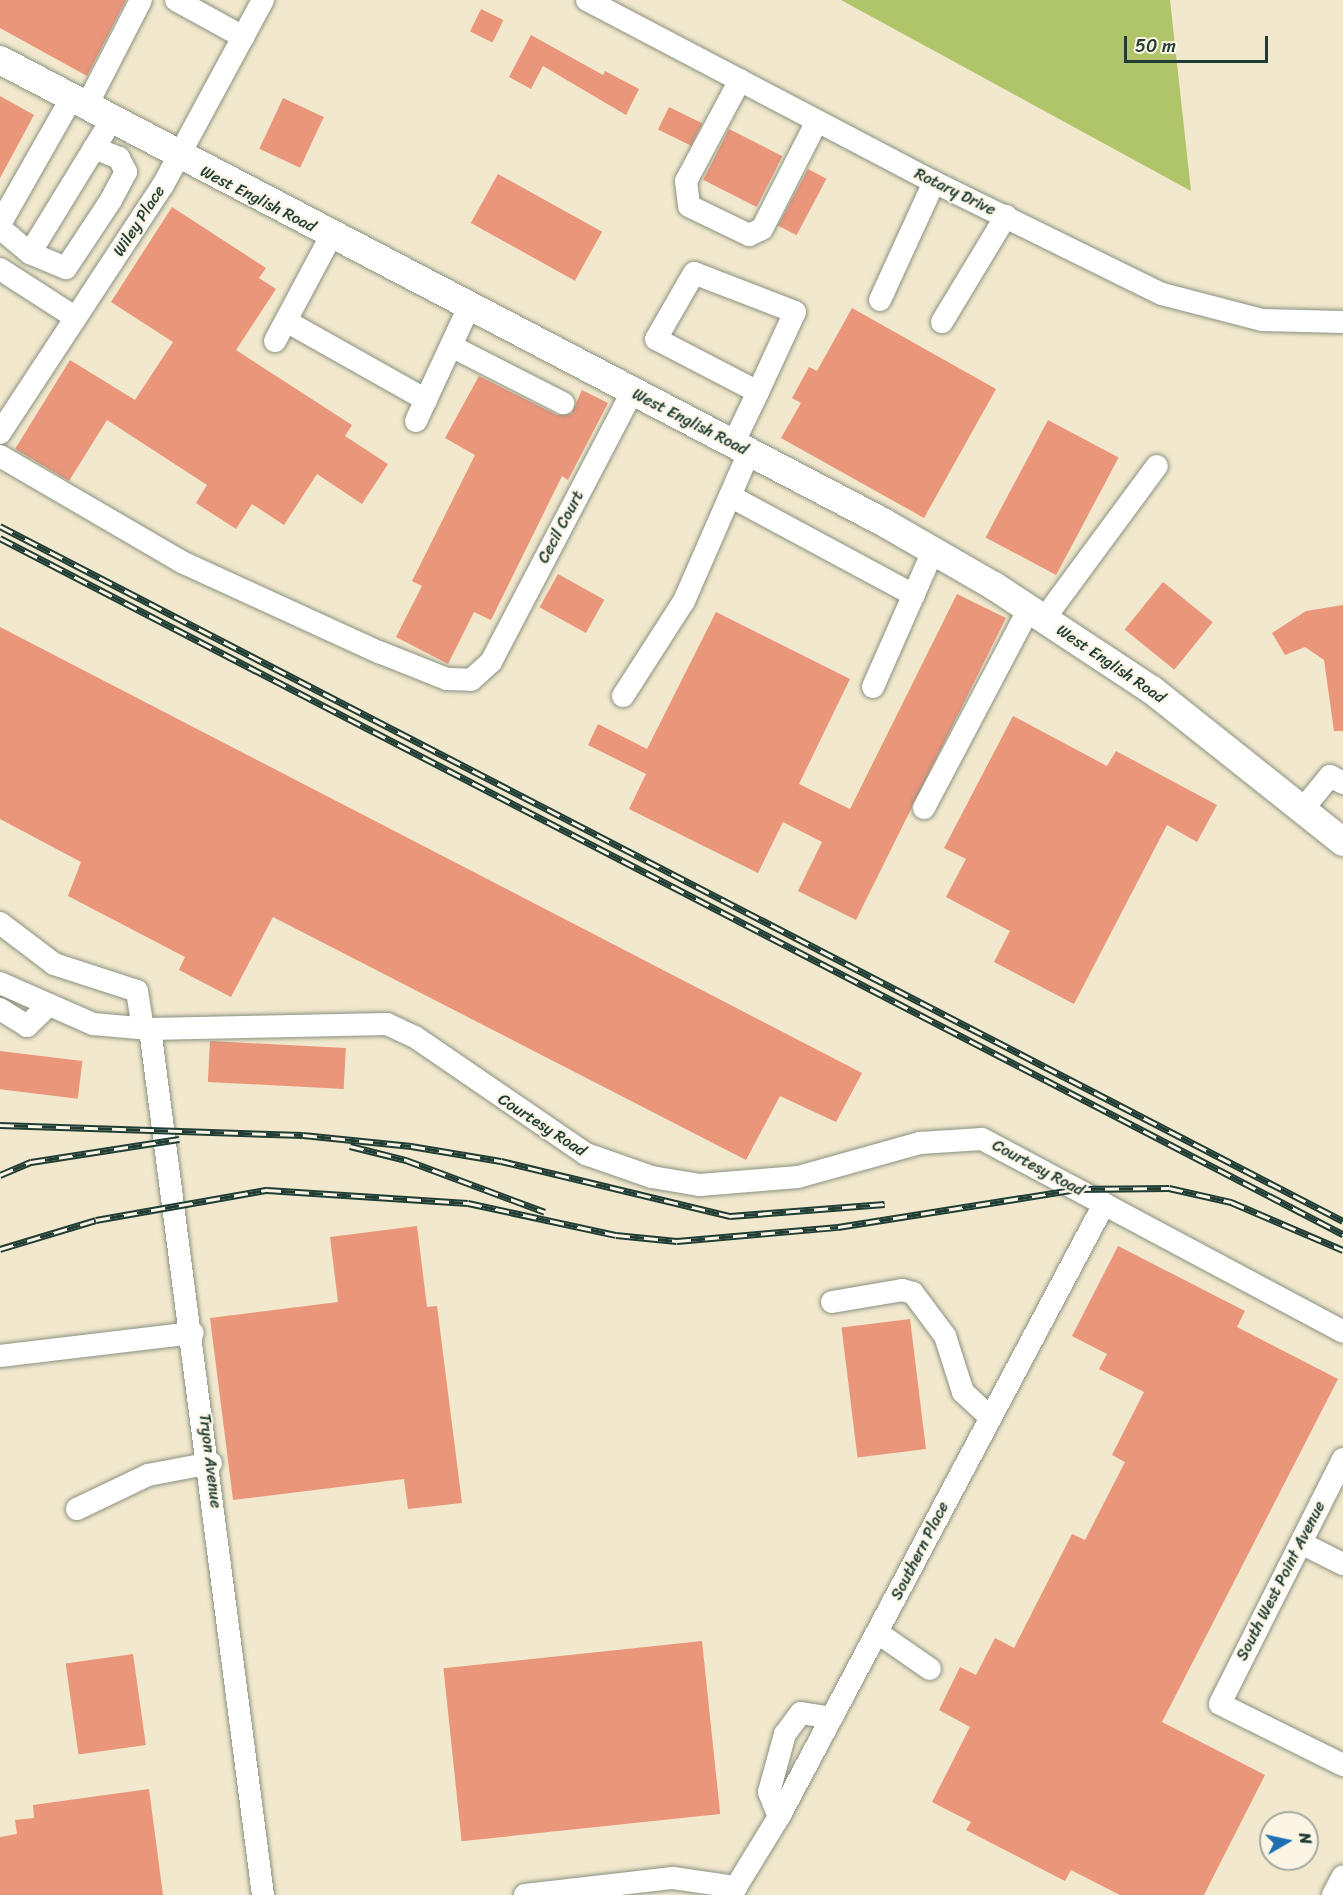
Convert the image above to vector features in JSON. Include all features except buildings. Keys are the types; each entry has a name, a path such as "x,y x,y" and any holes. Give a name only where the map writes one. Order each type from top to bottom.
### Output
{"main road":[{"name":"West English Road","path":"0,60 178,157 741,448 933,551 1037,614 1152,690 1343,842"}],"street":[{"path":"94,148 119,158 126,172 111,200 66,268 30,254 0,226 79,103 141,0"},
{"path":"176,0 243,37"},
{"name":"Wiley Place","path":"0,433 178,157 263,0"},
{"name":"Rotary Drive","path":"587,0 934,182 1006,216 1119,275 1203,308 1262,320 1343,322"},
{"path":"740,80 686,181 689,206 749,235 762,229 818,121"},
{"path":"30,254 111,121"},
{"path":"880,300 934,182"},
{"path":"942,322 1006,216"},
{"path":"276,341 331,236"},
{"path":"0,269 76,318"},
{"path":"623,696 684,601 730,496 741,448 758,392 795,312 694,273 656,339 758,392"},
{"path":"416,421 469,307"},
{"path":"286,321 426,400"},
{"path":"451,346 563,403"},
{"name":"Cecil Court","path":"0,456 182,562 379,651 447,679 471,680 491,662 632,392"},
{"path":"924,808 1037,614 1157,466"},
{"path":"730,496 914,595"},
{"path":"873,687 933,551"},
{"path":"1302,810 1330,776 1343,783"},
{"name":"Tryon Avenue","path":"0,923 54,964 137,991 147,1029 193,1333 263,1895"},
{"name":"Courtesy Road","path":"3,990 49,1005 93,1024 147,1029 387,1024 415,1037 586,1155 652,1177 744,1185 798,1177 920,1143 982,1138 1343,1332"},
{"path":"0,1009 27,1026 49,1005"},
{"name":"Southern Place","path":"733,1891 798,1782 1104,1204"},
{"path":"832,1302 902,1290 913,1293 945,1336 963,1392 990,1417"},
{"path":"0,1356 193,1333"},
{"name":"South West Point Avenue","path":"1343,1459 1220,1704 1343,1766"},
{"path":"77,1509 148,1475 210,1463"},
{"path":"1301,1543 1343,1564"},
{"path":"878,1633 930,1670"},
{"path":"779,1817 769,1801 774,1769 784,1734 801,1713 832,1718"},
{"path":"774,1769 798,1782"},
{"path":"1333,1895 1343,1876"},
{"path":"525,1895 673,1878 733,1891"}],"green space":[{"path":"841,0 1170,0 1191,191"}],"railway":[{"path":"0,526 1343,1221"},
{"path":"0,538 1343,1234"},
{"path":"0,1125 303,1135 411,1146 501,1161 730,1216 885,1204"},
{"path":"0,1175 31,1162 179,1139"},
{"path":"350,1146 406,1160 545,1212"},
{"path":"0,1249 96,1220 267,1190 468,1203 616,1235 677,1241 838,1227 1077,1189 1169,1188 1231,1202 1343,1250"}]}
